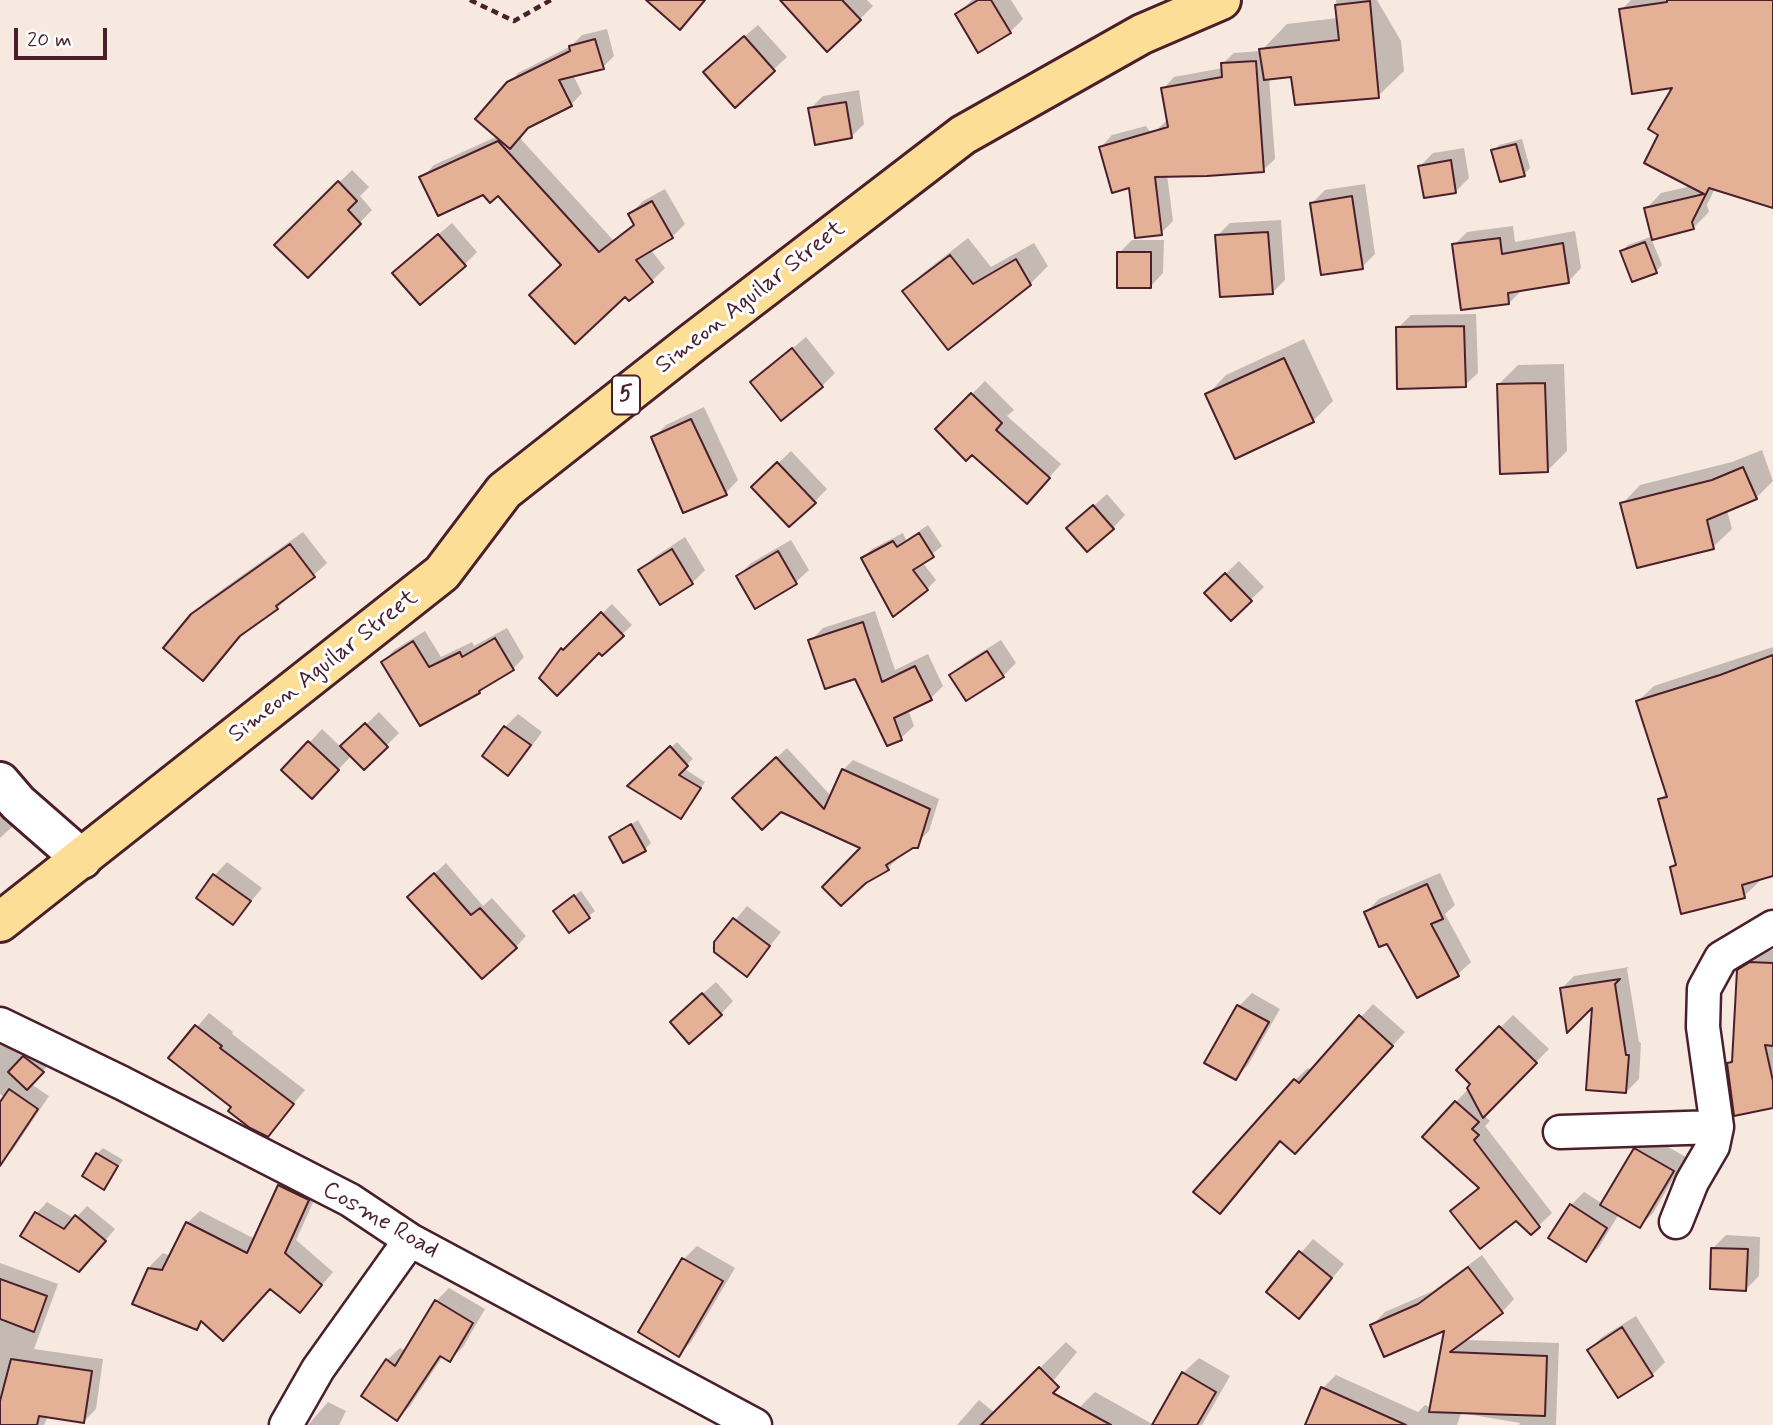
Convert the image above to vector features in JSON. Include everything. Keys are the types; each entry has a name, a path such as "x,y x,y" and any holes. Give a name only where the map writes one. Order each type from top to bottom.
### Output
{"highway":[{"name":"Simeon Aguilar Street","path":"0,922 442,573 504,491 963,135 1142,34 1221,0"}],"main road":[{"path":"0,782 18,803 82,859"}],"street":[{"path":"1676,1222 1692,1182 1713,1146 1717,1127 1703,1027 1704,989 1721,958 1773,927"},
{"name":"Cosme Road","path":"0,1024 350,1200 410,1240 755,1425"},
{"path":"1560,1132 1717,1127"},
{"path":"286,1425 318,1369 410,1240"}],"path":[{"path":"470,0 514,21 551,0"}],"building":[{"path":"646,0 705,0 680,30"},
{"path":"780,0 842,0 861,20 827,52"},
{"path":"978,0 991,0 1011,33 978,53 955,14"},
{"path":"1667,0 1773,0 1773,208 1709,188 1692,222 1694,229 1652,240 1644,208 1704,194 1644,163 1658,135 1648,129 1672,88 1632,94 1619,9"},
{"path":"1370,1 1379,98 1295,105 1291,77 1264,80 1259,49 1339,40 1335,5"},
{"path":"744,36 775,71 735,108 703,72"},
{"path":"595,39 604,69 559,80 572,106 528,128 510,149 475,119 507,82 570,51 569,46"},
{"path":"1256,61 1264,172 1155,177 1162,235 1135,238 1129,188 1112,193 1099,147 1168,127 1161,88 1222,77 1221,63"},
{"path":"846,102 852,138 815,145 808,108"},
{"path":"498,141 599,252 634,225 628,214 652,201 673,238 636,260 653,282 629,301 625,297 575,344 529,295 561,265 498,196 490,203 483,195 438,216 419,177"},
{"path":"1516,144 1525,176 1500,182 1491,150"},
{"path":"1451,160 1456,193 1424,198 1418,166"},
{"path":"338,181 357,201 348,210 361,224 308,278 274,245"},
{"path":"1352,196 1363,269 1321,275 1310,203"},
{"path":"1268,232 1273,294 1220,297 1215,235"},
{"path":"438,234 466,266 420,305 392,273"},
{"path":"1500,238 1502,254 1563,243 1569,283 1508,293 1509,304 1461,310 1452,244"},
{"path":"1645,242 1657,273 1632,282 1620,251"},
{"path":"1117,252 1151,252 1151,288 1117,288"},
{"path":"950,255 973,284 1016,259 1031,285 948,350 902,291"},
{"path":"1464,326 1466,387 1397,389 1396,327"},
{"path":"792,348 823,387 781,421 750,382"},
{"path":"1284,358 1314,422 1235,459 1205,394"},
{"path":"1545,383 1548,472 1500,474 1497,384"},
{"path":"971,393 1002,423 996,430 1050,478 1027,504 972,455 966,461 935,429"},
{"path":"691,419 727,495 683,513 651,437"},
{"path":"777,462 816,503 789,527 751,487"},
{"path":"1743,467 1757,499 1707,520 1714,549 1637,568 1620,503 1712,480"},
{"path":"1093,505 1114,529 1087,552 1066,528"},
{"path":"919,533 934,557 913,570 928,590 893,617 861,558 893,541 897,547"},
{"path":"290,544 315,577 276,606 278,609 240,636 203,681 163,648 191,614"},
{"path":"672,549 693,584 660,605 638,570"},
{"path":"778,551 797,584 755,609 736,576"},
{"path":"1225,573 1252,601 1231,621 1204,593"},
{"path":"601,612 624,636 602,656 599,653 557,696 539,678 561,648 563,650"},
{"path":"863,622 882,682 915,666 932,700 894,718 902,740 887,746 855,679 825,689 808,640"},
{"path":"495,638 514,670 479,691 480,693 420,726 381,662 413,641 429,667 460,652 462,657"},
{"path":"987,651 1004,677 966,701 949,675"},
{"path":"1773,655 1773,876 1742,885 1745,898 1681,914 1670,867 1676,865 1658,799 1667,797 1636,701"},
{"path":"365,723 388,747 364,770 340,746"},
{"path":"504,726 531,745 508,776 482,756"},
{"path":"308,741 339,770 312,799 281,770"},
{"path":"670,746 688,766 679,775 701,788 681,819 627,786"},
{"path":"776,757 824,809 842,769 930,809 918,848 913,848 886,865 889,870 866,883 841,906 822,887 860,848 781,812 762,830 732,798"},
{"path":"631,824 646,851 623,863 609,837"},
{"path":"434,873 471,915 480,908 517,948 482,979 407,897"},
{"path":"213,874 251,901 233,925 196,898"},
{"path":"1427,884 1443,919 1431,924 1459,976 1417,998 1387,944 1379,947 1364,912"},
{"path":"574,895 590,918 569,933 553,911"},
{"path":"733,918 770,946 747,977 714,952 714,942"},
{"path":"1750,962 1773,963 1773,1046 1765,1045 1773,1081 1773,1108 1734,1116 1727,1063 1732,1062 1737,970"},
{"path":"1620,979 1615,984 1626,1055 1629,1055 1626,1093 1586,1090 1592,1008 1567,1033 1560,988"},
{"path":"702,993 722,1015 689,1044 670,1022"},
{"path":"1237,1005 1269,1022 1236,1080 1204,1063"},
{"path":"1359,1015 1393,1046 1295,1154 1280,1141 1220,1214 1193,1192 1294,1079 1299,1083"},
{"path":"195,1025 222,1046 220,1048 294,1104 268,1137 250,1128 228,1111 231,1107 168,1058"},
{"path":"1499,1026 1537,1063 1483,1118 1467,1088 1470,1084 1456,1070"},
{"path":"23,1056 44,1072 27,1090 8,1072"},
{"path":"9,1089 38,1109 0,1166 0,1102"},
{"path":"1455,1101 1479,1122 1472,1129 1479,1135 1474,1140 1540,1227 1531,1235 1516,1221 1480,1249 1450,1211 1479,1188 1422,1137"},
{"path":"1634,1148 1674,1171 1640,1228 1600,1205"},
{"path":"96,1153 118,1166 104,1190 82,1176"},
{"path":"278,1185 309,1200 285,1253 322,1285 300,1313 270,1289 223,1341 201,1321 197,1330 132,1304 148,1268 162,1270 186,1222 247,1253"},
{"path":"1570,1204 1607,1228 1586,1262 1548,1238"},
{"path":"35,1212 64,1229 75,1215 106,1241 79,1272 20,1236"},
{"path":"1711,1248 1748,1249 1746,1291 1710,1289"},
{"path":"1299,1251 1332,1278 1299,1319 1266,1292"},
{"path":"682,1258 723,1281 679,1357 638,1332"},
{"path":"1468,1267 1503,1313 1450,1352 1547,1356 1545,1416 1429,1412 1444,1331 1384,1357 1370,1325 1418,1304"},
{"path":"0,1279 47,1296 34,1332 0,1319"},
{"path":"435,1300 473,1323 450,1362 440,1356 397,1421 361,1396 386,1359 395,1366"},
{"path":"1622,1327 1653,1376 1618,1398 1587,1350"},
{"path":"11,1359 92,1371 84,1423 39,1416 37,1425 0,1425 0,1401"},
{"path":"1039,1367 1059,1387 1053,1393 1111,1425 981,1425"},
{"path":"1182,1372 1216,1392 1197,1425 1152,1425"},
{"path":"1321,1387 1406,1425 1305,1425"}]}
